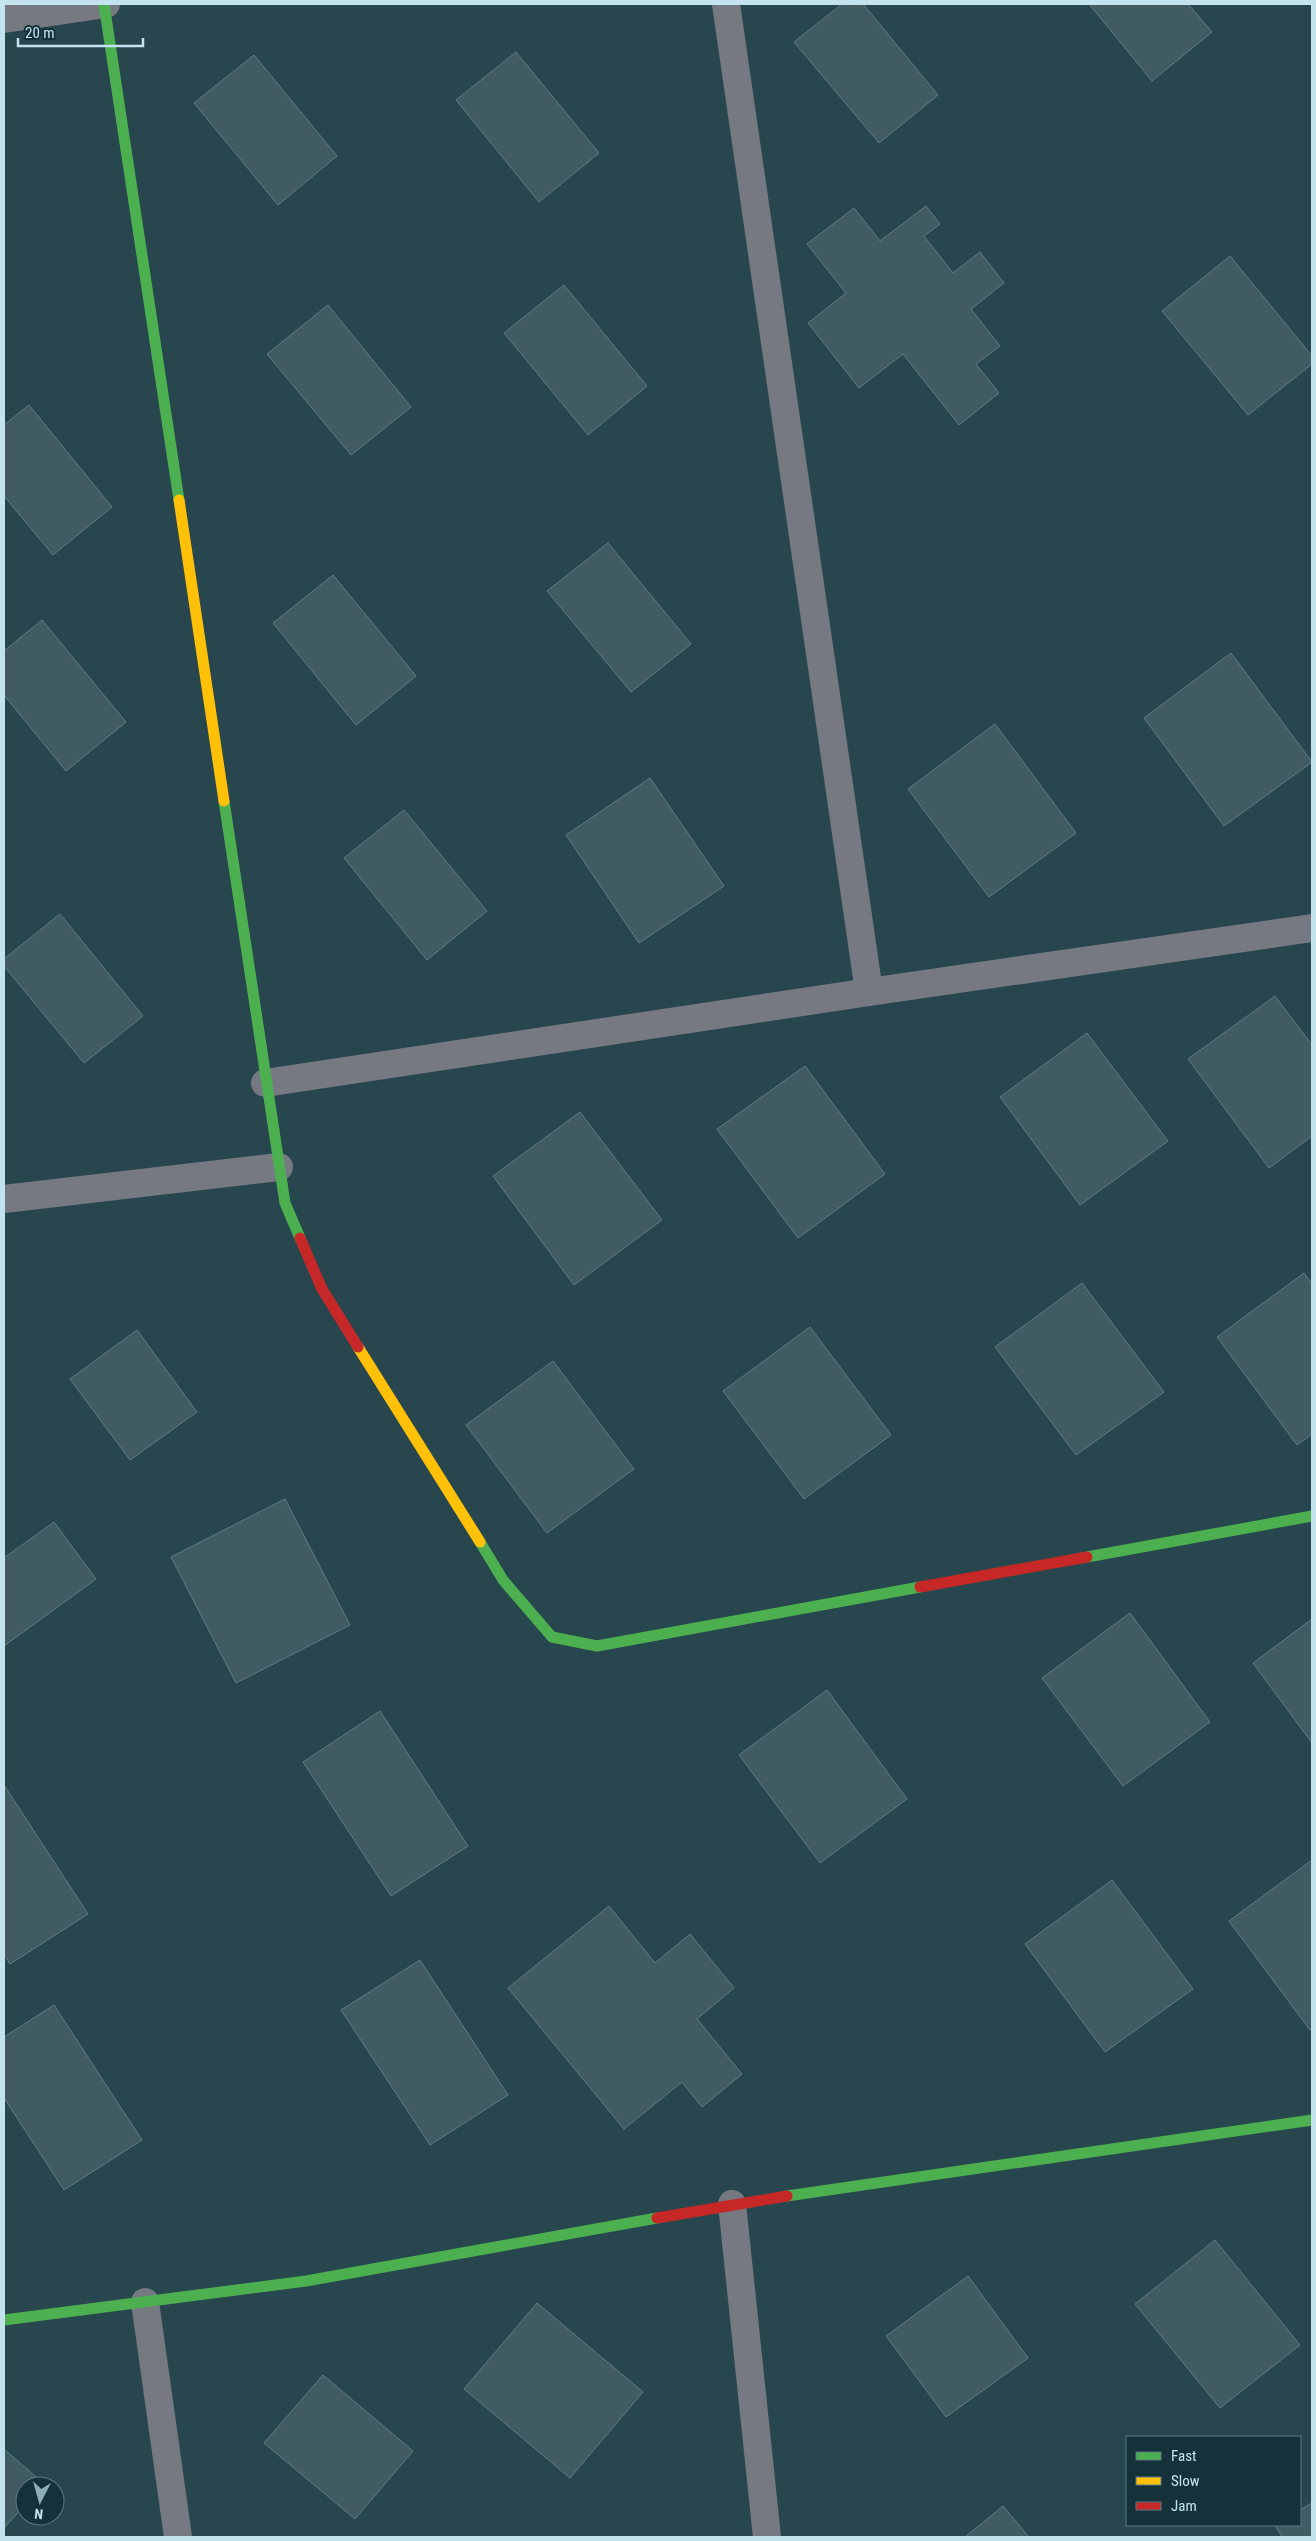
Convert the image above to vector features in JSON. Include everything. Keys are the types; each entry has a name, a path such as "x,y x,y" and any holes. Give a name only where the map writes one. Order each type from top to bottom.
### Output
{"street":[{"path":"4,18 105,4 265,1083 285,1203 322,1289 503,1580 552,1637 597,1646 1312,1516"},
{"path":"726,4 869,992"},
{"path":"265,1083 869,992 1312,928"},
{"path":"4,1199 279,1167"},
{"path":"4,2320 306,2281 732,2204 1312,2120"},
{"path":"732,2204 767,2537"},
{"path":"145,2302 178,2537"}],"building":[{"path":"842,4 863,4 938,95 879,143 794,42"},
{"path":"1089,4 1188,4 1212,32 1152,81"},
{"path":"516,52 599,153 539,202 456,100"},
{"path":"254,55 337,156 278,205 194,103"},
{"path":"926,206 940,224 924,236 953,273 980,252 1004,283 971,309 1000,346 976,364 999,393 959,425 903,354 859,388 808,323 846,293 807,244 854,208 880,241"},
{"path":"1230,256 1312,356 1312,364 1248,415 1162,311"},
{"path":"564,285 647,386 588,435 504,333"},
{"path":"328,305 411,407 351,455 267,354"},
{"path":"29,405 112,507 53,555 4,496 4,425"},
{"path":"608,543 691,644 631,692 547,591"},
{"path":"333,575 416,676 356,725 273,623"},
{"path":"42,620 126,722 66,771 4,695 4,651"},
{"path":"1231,653 1312,762 1224,826 1144,718"},
{"path":"995,724 1076,833 989,897 908,789"},
{"path":"650,778 724,886 639,943 566,835"},
{"path":"404,810 487,911 427,960 344,858"},
{"path":"60,914 143,1016 84,1063 4,966 4,959"},
{"path":"1275,996 1312,1045 1312,1136 1269,1168 1188,1059"},
{"path":"1087,1033 1168,1141 1080,1205 1000,1097"},
{"path":"805,1066 885,1174 798,1238 717,1129"},
{"path":"580,1112 662,1220 574,1285 493,1176"},
{"path":"1304,1273 1312,1284 1312,1434 1297,1445 1217,1337"},
{"path":"1082,1283 1164,1392 1076,1455 995,1347"},
{"path":"810,1327 891,1435 804,1499 723,1391"},
{"path":"137,1330 197,1412 130,1460 70,1379"},
{"path":"553,1361 634,1469 547,1533 466,1425"},
{"path":"285,1499 350,1625 236,1683 171,1557"},
{"path":"54,1522 96,1579 4,1646 4,1558"},
{"path":"1130,1613 1210,1722 1123,1786 1042,1678"},
{"path":"1312,1619 1312,1743 1253,1663"},
{"path":"827,1690 907,1799 820,1863 739,1755"},
{"path":"380,1711 468,1846 391,1896 303,1762"},
{"path":"4,1785 88,1914 10,1964 4,1954"},
{"path":"1312,1860 1312,2028 1310,2030 1229,1921"},
{"path":"1112,1880 1193,1989 1105,2052 1025,1944"},
{"path":"609,1906 655,1963 690,1934 734,1988 697,2019 742,2074 702,2107 682,2082 624,2129 508,1988"},
{"path":"420,1960 508,2095 430,2145 341,2010"},
{"path":"54,2005 142,2140 64,2190 4,2098 4,2037"},
{"path":"1215,2240 1300,2345 1220,2408 1135,2304"},
{"path":"968,2276 1028,2358 946,2417 886,2336"},
{"path":"537,2303 643,2392 570,2478 464,2389"},
{"path":"323,2375 413,2451 355,2519 264,2443"},
{"path":"4,2449 35,2476 15,2476 15,2516 4,2528"},
{"path":"1312,2503 1312,2537 1282,2537 1276,2526 1301,2526 1301,2509"},
{"path":"1003,2506 1029,2537 965,2537"}],"traffic: fast":[{"path":"104,4 179,500"},
{"path":"224,801 285,1203 300,1238"},
{"path":"1087,1557 1312,1516"},
{"path":"480,1542 503,1580 552,1637 597,1646 920,1587"},
{"path":"787,2196 1312,2120"},
{"path":"4,2320 306,2281 657,2218"}],"traffic: slow":[{"path":"179,500 224,801"},
{"path":"358,1347 480,1542"}],"traffic: jam":[{"path":"300,1238 322,1289 358,1347"},
{"path":"920,1587 1087,1557"},
{"path":"657,2218 787,2196"}]}
